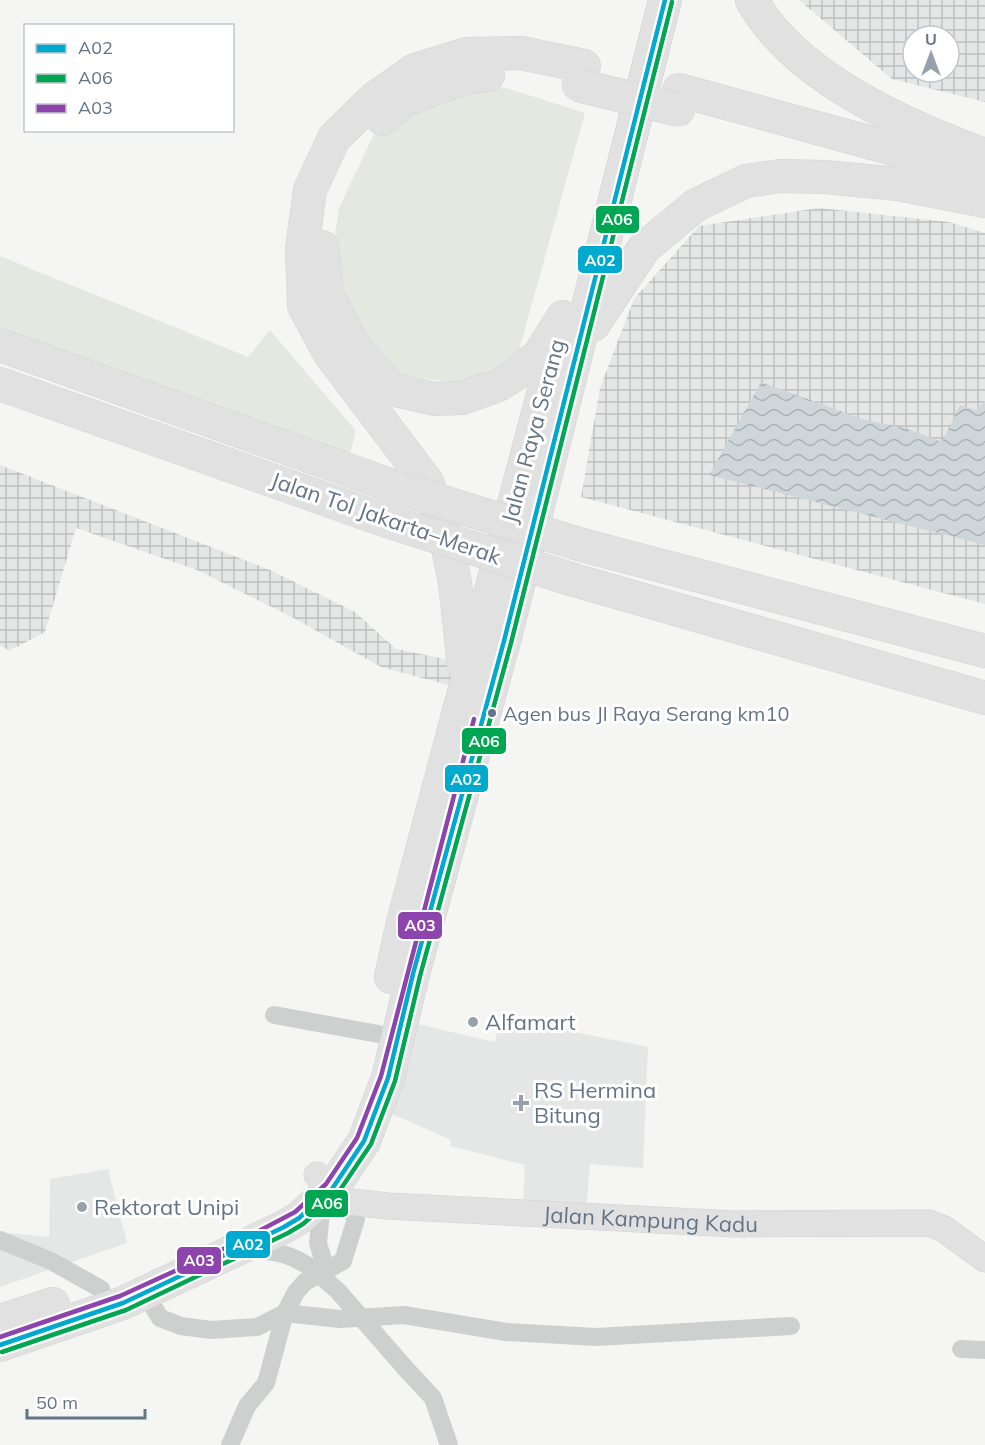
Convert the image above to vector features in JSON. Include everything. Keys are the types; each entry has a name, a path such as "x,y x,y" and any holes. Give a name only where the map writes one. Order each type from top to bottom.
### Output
{"highway":[{"name":"Jalan Raya Serang","path":"0,1345 145,1293 235,1252 299,1218 329,1190 364,1142 388,1078 469,708 563,317 647,0"},
{"name":"Jalan Raya Serang","path":"329,1190 336,1151 360,1101 378,1034 403,922 579,348 665,0"},
{"path":"752,0 759,15 801,59 844,91 953,143 985,155"},
{"path":"469,708 455,583 444,528 427,482 330,354 304,306 302,249 310,190 334,138 375,98 415,70 467,54 521,53 581,76 985,174"},
{"path":"563,317 539,355 498,385 462,398 435,399 391,388 353,345 327,294 322,241 330,193 355,143 404,100 463,78 502,72 581,76"},
{"path":"679,100 985,192"},
{"path":"579,348 644,248 696,205 746,181 780,176 825,177 898,184 985,201"},
{"name":"Jalan Tol Jakarta–Merak","path":"0,345 398,489 650,565 985,651"},
{"name":"Jalan Tol Jakarta–Merak","path":"0,384 387,521 574,580 985,698"},
{"path":"650,565 985,632"},
{"name":"Jalan Raya Serang","path":"0,1321 101,1288 237,1231 293,1198 329,1190"}],"street":[{"path":"274,1015 378,1034"},
{"path":"319,1267 318,1243 329,1190"},
{"path":"230,1445 247,1406 266,1383 285,1312 296,1292 305,1282 343,1261 356,1220 329,1190"},
{"name":"Jalan Kampung Kadu","path":"329,1190 404,1207 734,1224 929,1223 944,1229 985,1259"},
{"path":"0,1240 51,1261 101,1288"},
{"path":"235,1252 267,1250 288,1254 319,1267 406,1370 433,1398 449,1445"},
{"path":"145,1293 160,1318 182,1326 201,1328 257,1327 285,1312 340,1319 404,1316 506,1332 596,1337 791,1326"},
{"path":"961,1349 985,1350"}],"shaded area":[{"path":"799,0 985,0 985,102 912,84 961,84 961,24 901,24 901,81 892,79"},
{"path":"500,86 585,113 518,354 461,384 402,375 345,329 330,267 339,208 373,136 438,99"},
{"path":"819,208 949,222 985,233 985,604 581,497 600,388 634,299 699,226"},
{"path":"0,256 248,357 270,330 356,431 350,454 0,329"},
{"path":"0,465 270,570 355,612 396,649 455,661 456,687 381,667 290,616 197,570 76,528 45,632 9,651 0,645"},
{"name":"RS Hermina Bitung","path":"501,1017 648,1047 643,1168 590,1164 586,1209 523,1206 525,1165 450,1146 451,1140 392,1114 417,1024 495,1042"},
{"path":"108,1169 127,1243 0,1287 0,1232 49,1237 50,1179"}],"water":[{"path":"761,382 862,419 905,428 942,442 960,405 976,410 985,401 985,545 709,475"}],"transit line":[{"name":"A02","path":"0,1345 123,1303 284,1227 299,1218 332,1189 364,1141 388,1078 413,974 504,641 665,0"},
{"name":"A06","path":"2,1352 126,1310 288,1233 303,1224 338,1193 371,1144 395,1081 420,976 511,643 672,2"},
{"name":"A03","path":"0,1337 120,1296 232,1245 295,1212 326,1184 357,1138 381,1076 474,719"}],"place":[{"name":"Agen bus Jl Raya Serang km10","path":"492,713"},
{"name":"Alfamart","path":"473,1022"},
{"name":"RS Hermina Bitung","path":"521,1103"},
{"name":"Rektorat Unipi","path":"82,1207"}]}
